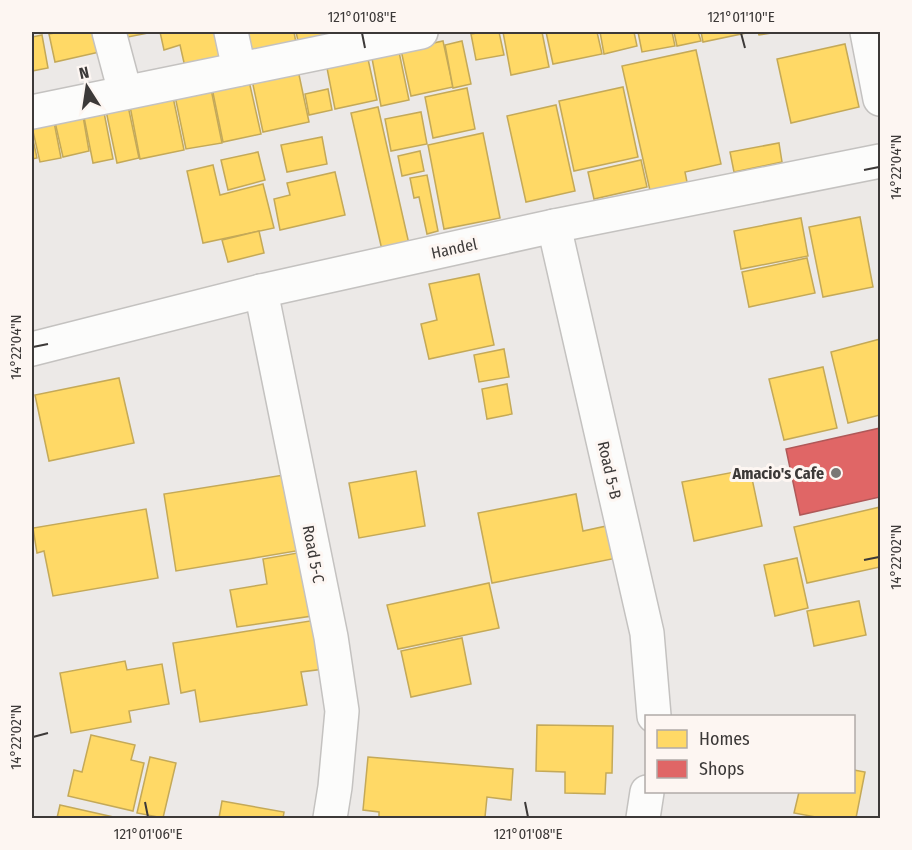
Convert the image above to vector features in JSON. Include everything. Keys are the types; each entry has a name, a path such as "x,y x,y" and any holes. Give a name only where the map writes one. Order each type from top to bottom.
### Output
{"street":[{"path":"109,32 125,92"},
{"path":"231,32 239,69"},
{"path":"32,112 421,32"},
{"path":"867,32 880,99"},
{"name":"Handel","path":"32,349 261,291 554,226 880,161"},
{"name":"Road 5-B","path":"554,226 647,633 654,715"},
{"name":"Road 5-C","path":"261,291 331,637 342,711 330,819"},
{"path":"643,819 647,793"}],"building: Homes":[{"path":"100,32 104,51 55,62 49,34"},
{"path":"116,32 153,32 118,39"},
{"path":"160,32 220,32 226,58 185,67 180,45 164,50"},
{"path":"239,32 294,32 296,43 244,54"},
{"path":"296,32 327,32 329,39 299,45"},
{"path":"499,32 504,55 476,60 471,34"},
{"path":"503,32 542,32 549,67 511,75"},
{"path":"546,32 597,32 602,54 553,64"},
{"path":"600,32 634,32 637,46 604,54"},
{"path":"638,32 672,32 675,46 642,52"},
{"path":"674,32 698,32 701,41 677,46"},
{"path":"701,32 751,32 703,42"},
{"path":"758,32 778,32 759,35"},
{"path":"42,35 48,68 32,71 32,37"},
{"path":"443,41 453,87 411,96 401,50"},
{"path":"462,41 471,84 453,88 445,45"},
{"path":"845,44 859,107 791,123 777,59"},
{"path":"398,47 409,100 381,106 371,53"},
{"path":"696,50 721,164 685,172 688,187 651,195 622,66"},
{"path":"368,59 377,100 335,109 327,68"},
{"path":"298,70 309,122 263,132 252,80"},
{"path":"249,81 261,134 223,142 212,88"},
{"path":"623,87 638,157 574,171 559,101"},
{"path":"467,88 475,129 433,138 425,97"},
{"path":"211,89 222,143 186,149 175,96"},
{"path":"328,89 332,110 309,115 305,94"},
{"path":"101,97 113,159 93,163 81,102"},
{"path":"173,97 184,150 140,159 130,106"},
{"path":"127,101 139,158 117,163 105,106"},
{"path":"556,105 575,191 526,202 507,116"},
{"path":"378,107 409,244 382,250 351,113"},
{"path":"421,112 427,144 391,151 385,119"},
{"path":"83,116 89,151 63,157 55,122"},
{"path":"54,122 61,158 40,162 32,127"},
{"path":"483,133 500,218 444,229 428,145"},
{"path":"32,135 37,158 32,159"},
{"path":"322,137 327,164 287,172 281,145"},
{"path":"779,143 782,162 734,172 730,152"},
{"path":"420,151 424,171 402,176 398,156"},
{"path":"258,152 265,180 228,190 221,160"},
{"path":"641,160 647,187 594,199 588,172"},
{"path":"213,165 220,195 263,184 274,228 203,243 187,171"},
{"path":"335,172 345,215 280,230 274,199 290,195 287,183"},
{"path":"427,175 438,231 427,234 419,197 414,198 410,178"},
{"path":"860,217 873,287 823,297 809,227"},
{"path":"801,218 808,256 741,269 734,231"},
{"path":"259,231 264,253 228,262 222,240"},
{"path":"807,258 815,293 749,307 742,272"},
{"path":"479,274 494,345 429,359 421,324 437,320 429,284"},
{"path":"880,339 880,415 848,423 831,352"},
{"path":"504,349 509,377 479,382 474,355"},
{"path":"823,367 837,428 784,440 769,379"},
{"path":"119,378 134,443 49,461 35,395"},
{"path":"507,384 512,414 487,419 482,389"},
{"path":"750,469 762,526 694,541 682,482"},
{"path":"416,471 425,526 359,538 349,483"},
{"path":"290,474 302,550 176,571 164,494"},
{"path":"576,494 583,531 611,525 617,558 492,583 478,513"},
{"path":"880,507 880,567 807,583 794,527"},
{"path":"146,509 158,578 53,596 44,551 37,553 33,528"},
{"path":"303,552 312,616 237,627 230,590 267,584 263,559"},
{"path":"797,558 808,608 775,616 764,565"},
{"path":"489,583 499,628 398,649 387,605"},
{"path":"859,601 866,635 814,646 807,611"},
{"path":"316,620 324,669 301,672 307,705 200,722 195,690 181,693 173,643"},
{"path":"462,638 471,684 411,697 401,651"},
{"path":"125,661 127,670 162,664 169,704 129,711 131,722 71,733 60,673"},
{"path":"537,725 613,726 612,773 606,773 605,794 565,793 565,772 536,771"},
{"path":"91,735 135,745 131,760 144,763 133,811 68,796 74,770 82,772"},
{"path":"150,757 176,763 163,818 137,813"},
{"path":"368,757 513,769 511,800 487,797 485,817 493,818 379,818 379,812 363,810"},
{"path":"855,770 865,772 856,818 821,818 794,813 799,793 855,793"},
{"path":"222,801 284,812 283,818 219,818"},
{"path":"60,805 118,818 57,818"}],"building: Shops":[{"name":"Amacio's Cafe","path":"880,428 880,497 800,515 786,449"}],"place":[{"name":"Amacio's Cafe","path":"836,473"}]}
